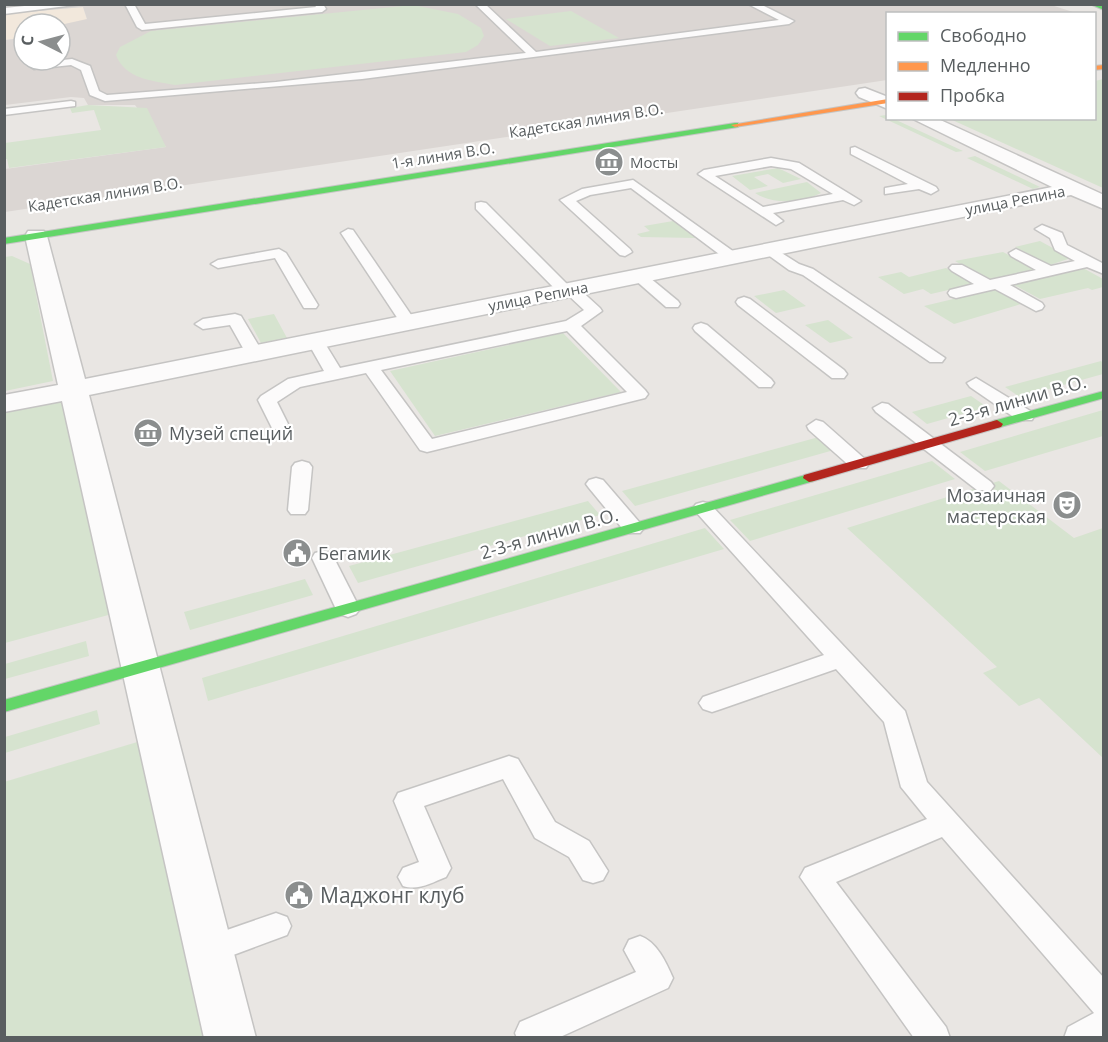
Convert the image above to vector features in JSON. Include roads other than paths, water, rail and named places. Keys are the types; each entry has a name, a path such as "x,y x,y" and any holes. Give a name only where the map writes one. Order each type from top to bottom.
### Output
{"main road":[{"path":"1092,4 1104,8"},
{"name":"Кадетская линия В.О.","path":"4,226 865,93"},
{"name":"1-я линия В.О.","path":"4,241 886,99"},
{"name":"2-3-я линии В.О.","path":"4,706 1104,394"}],"street":[{"path":"865,93 886,99"},
{"path":"924,120 1104,203"},
{"name":"улица Репина","path":"4,404 323,337 456,316 645,272 769,249 804,239 963,208 1000,206 1072,189"},
{"path":"36,236 230,1038"}],"lane":[{"path":"4,11 78,4"},
{"path":"129,4 142,27 322,9 318,4"},
{"path":"267,4 274,14"},
{"path":"479,4 511,31 533,54"},
{"path":"72,62 86,68 94,93 105,98 338,80 789,21 752,4"},
{"path":"4,112 71,104"},
{"path":"855,151 926,188 890,191"},
{"path":"776,221 704,174 771,162 795,166 850,198"},
{"path":"626,252 567,200 587,192 633,184 732,257"},
{"path":"761,212 868,195"},
{"path":"279,424 267,400 294,383 372,368 475,340 571,325 594,311 568,290 481,206"},
{"path":"1042,229 1057,236 1060,247 1104,270"},
{"path":"348,233 408,322"},
{"path":"769,249 794,267 808,272 936,357"},
{"path":"1016,253 1049,271"},
{"path":"218,264 279,254 310,305"},
{"path":"956,293 1088,261"},
{"path":"957,268 1036,306"},
{"path":"645,272 672,303"},
{"path":"744,302 838,374"},
{"path":"203,324 236,319 254,353"},
{"path":"372,368 427,446 545,425 639,394 571,325"},
{"path":"701,328 765,383"},
{"path":"323,337 335,375"},
{"path":"976,383 1025,416"},
{"path":"882,408 984,486"},
{"path":"816,426 859,464"},
{"path":"298,510 302,467"},
{"path":"596,484 633,528"},
{"path":"703,508 896,718 915,787 1104,1002"},
{"path":"323,558 348,609"},
{"path":"712,703 841,657"},
{"path":"413,877 436,868 408,801 509,766 545,830 579,849 593,872"},
{"path":"934,1038 815,877 947,823"},
{"path":"209,950 276,926"},
{"path":"532,1033 657,978 640,950"},
{"path":"1080,1038 1104,1025"}],"place":[{"name":"Мосты","path":"609,162"},
{"name":"Музей специй","path":"148,433"},
{"name":"Мозаичная мастерская","path":"1067,505"},
{"name":"Бегамик","path":"297,553"},
{"name":"Маджонг клуб","path":"299,895"}]}
